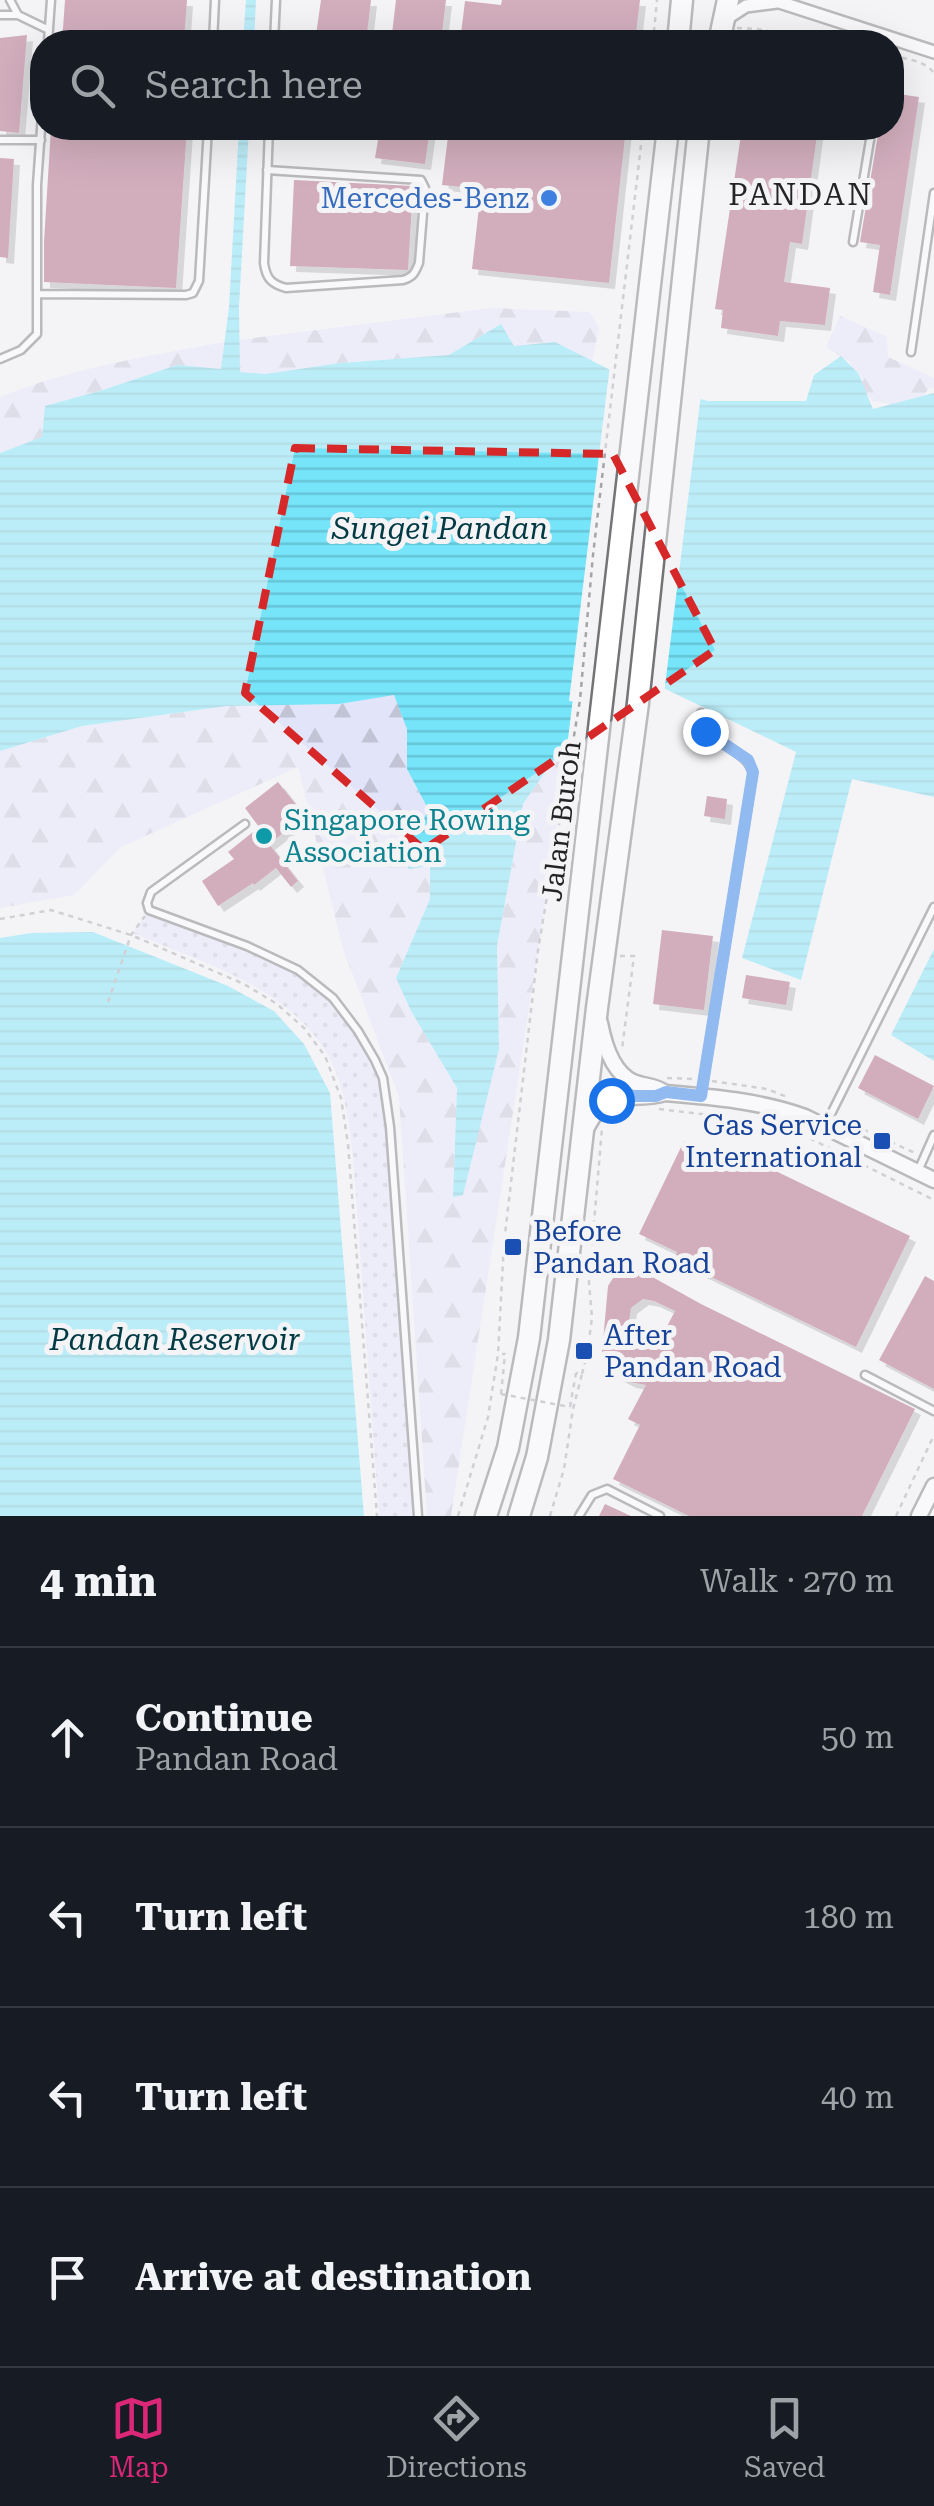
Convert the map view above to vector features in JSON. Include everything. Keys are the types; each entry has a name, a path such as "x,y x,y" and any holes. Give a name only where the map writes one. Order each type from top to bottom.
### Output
{"highway":[{"path":"679,30 682,0"},
{"path":"714,0 720,28"},
{"name":"Jalan Buroh","path":"486,1516 508,1448 529,1338 667,140"},
{"path":"519,1516 537,1458 559,1340 597,1008 638,703 698,140"}],"street":[{"path":"720,28 746,6 775,1 858,30"},
{"path":"904,44 934,52"},
{"path":"597,1008 605,1047 631,1081 666,1092 784,1110 934,1180"},
{"path":"583,1136 594,1116 611,1100 666,1092"},
{"path":"919,1516 934,1486"}],"lane":[{"path":"10,0 18,15"},
{"path":"0,15 18,15 49,30 51,0"},
{"path":"213,30 215,0"},
{"path":"275,30 276,0"},
{"path":"0,140 40,140 37,334 21,350 0,359"},
{"path":"37,294 194,292 200,281 207,140"},
{"path":"267,170 421,180 425,188 419,264 412,278 286,288 270,281 264,263 267,170 269,140"},
{"path":"854,242 870,140"},
{"path":"911,352 934,193"},
{"path":"701,713 705,731 748,760 753,772 701,1096"},
{"path":"245,824 151,892 147,903 150,910 247,946 298,970 333,998 375,1060 390,1127 418,1516"},
{"path":"824,1127 934,907"},
{"path":"917,1172 934,1136"},
{"path":"865,1375 934,1411"},
{"path":"579,1516 592,1495 607,1489 660,1516"}],"path":[{"path":"654,30 657,0"},
{"path":"720,28 755,30"},
{"path":"904,59 928,66 934,73"},
{"path":"458,1516 488,1417 498,1354 504,1244 538,950 580,700 642,140"},
{"path":"0,919 51,910 131,935 244,984 292,1015 316,1042 341,1098 354,1196 377,1516"},
{"path":"108,1002 131,935 150,910"},
{"path":"604,956 634,956 620,1054"},
{"path":"647,1108 780,1124 934,1200"},
{"path":"550,1516 564,1469 587,1356 601,1129 608,1118"},
{"path":"498,1354 505,1354 500,1394 570,1406 576,1373 582,1374"},
{"path":"896,1516 934,1435"}],"highlighted area":[{"path":"295,448 613,454 715,650 424,850 245,693"}],"green space":[{"path":"491,308 590,312 599,328 592,361 555,342 514,346 500,324 450,355 340,363 264,374 239,372 239,340"},
{"path":"840,316 887,337 888,357 934,378 934,388 929,388 917,406 903,412 872,401 850,362 826,347"},
{"path":"225,342 221,370 177,365 46,406 42,437 0,453 0,397 83,371"},
{"path":"394,694 407,729 407,769 429,812 430,899 396,978 457,1088 453,1196 499,1049 497,946 523,804 570,741 451,1516 427,1516 399,1097 343,949 298,767 121,847 74,895 0,908 0,751 82,726 227,706 339,704"},
{"path":"149,910 298,970 333,998 358,1031 383,1078 390,1127 418,1516 379,1516 352,1153 339,1081 325,1051 306,1025 281,1004 224,971 133,933"}],"water":[{"path":"246,0 256,0 255,30 244,30"},
{"name":"Sungei Pandan","path":"238,140 248,140 239,307 240,372 265,374 340,363 449,355 501,324 514,346 555,342 636,383 708,401 806,401 814,375 841,356 858,373 873,409 934,393 934,797 852,779 801,980 742,958 796,752 605,660 575,681 568,739 523,804 497,946 499,1049 463,1195 453,1197 457,1088 396,978 430,899 430,866 409,869 397,854 429,811 407,769 407,729 394,695 339,704 227,706 82,726 0,751 0,453 42,437 45,406 177,365 221,369 229,307"},
{"name":"Pandan Reservoir","path":"93,932 228,986 274,1011 304,1044 330,1093 364,1516 0,1516 0,938"},
{"path":"934,949 934,1061 891,1035"}],"pier":[{"path":"610,365 637,379 701,394 664,694 605,666 580,684 577,702 569,701"}],"building":[{"path":"65,0 187,0 185,30 63,30"},
{"path":"321,0 371,0 367,30 317,30"},
{"path":"396,0 446,0 442,30 392,30"},
{"path":"502,0 640,0 636,30 461,30 465,1 501,5"},
{"path":"27,35 19,133 0,131 0,38"},
{"path":"904,95 919,97 890,295 873,292 880,245 860,242 877,140 904,140"},
{"path":"50,140 186,140 176,288 44,282"},
{"path":"378,140 428,140 425,164 375,158"},
{"name":"Mercedes-Benz","path":"448,140 625,140 609,283 472,269 481,189 442,185"},
{"path":"740,140 816,140 802,244 790,242 784,282 830,288 825,325 780,321 778,336 721,328 723,310 715,309"},
{"path":"0,158 14,159 8,258 0,257"},
{"path":"294,180 413,186 408,270 290,266"},
{"name":"Singapore Rowing Association","path":"278,782 305,816 269,844 298,881 291,887 276,868 218,906 202,881 234,859 228,852 259,827 245,808"},
{"path":"707,796 727,799 725,819 704,816"},
{"path":"662,930 713,936 704,1010 653,1004"},
{"path":"746,975 790,982 786,1005 742,998"},
{"path":"875,1055 934,1086 918,1119 858,1088"},
{"path":"684,1141 724,1161 730,1149 910,1236 856,1347 674,1259 677,1252 639,1234"},
{"path":"638,1269 915,1409 862,1516 689,1516 613,1479 640,1425 628,1419 646,1385 615,1374 602,1352 608,1286 615,1275","holes":["643,1299 675,1311 661,1338 653,1346 645,1347 634,1343 628,1329 631,1308"]},
{"path":"925,1276 934,1281 934,1389 879,1360"},
{"path":"605,1504 631,1516 599,1516"}],"place":[{"name":"Mercedes-Benz","path":"549,198"},
{"name":"Singapore Rowing Association","path":"264,836"},
{"name":"Gas Service International","path":"882,1141"},
{"name":"Before Pandan Road","path":"513,1247"},
{"name":"After Pandan Road","path":"584,1351"}],"district":[{"name":"PANDAN","path":"801,195"}],"route":[{"path":"611,1100 666,1092 701,1096 753,772 748,760 705,731"}]}
